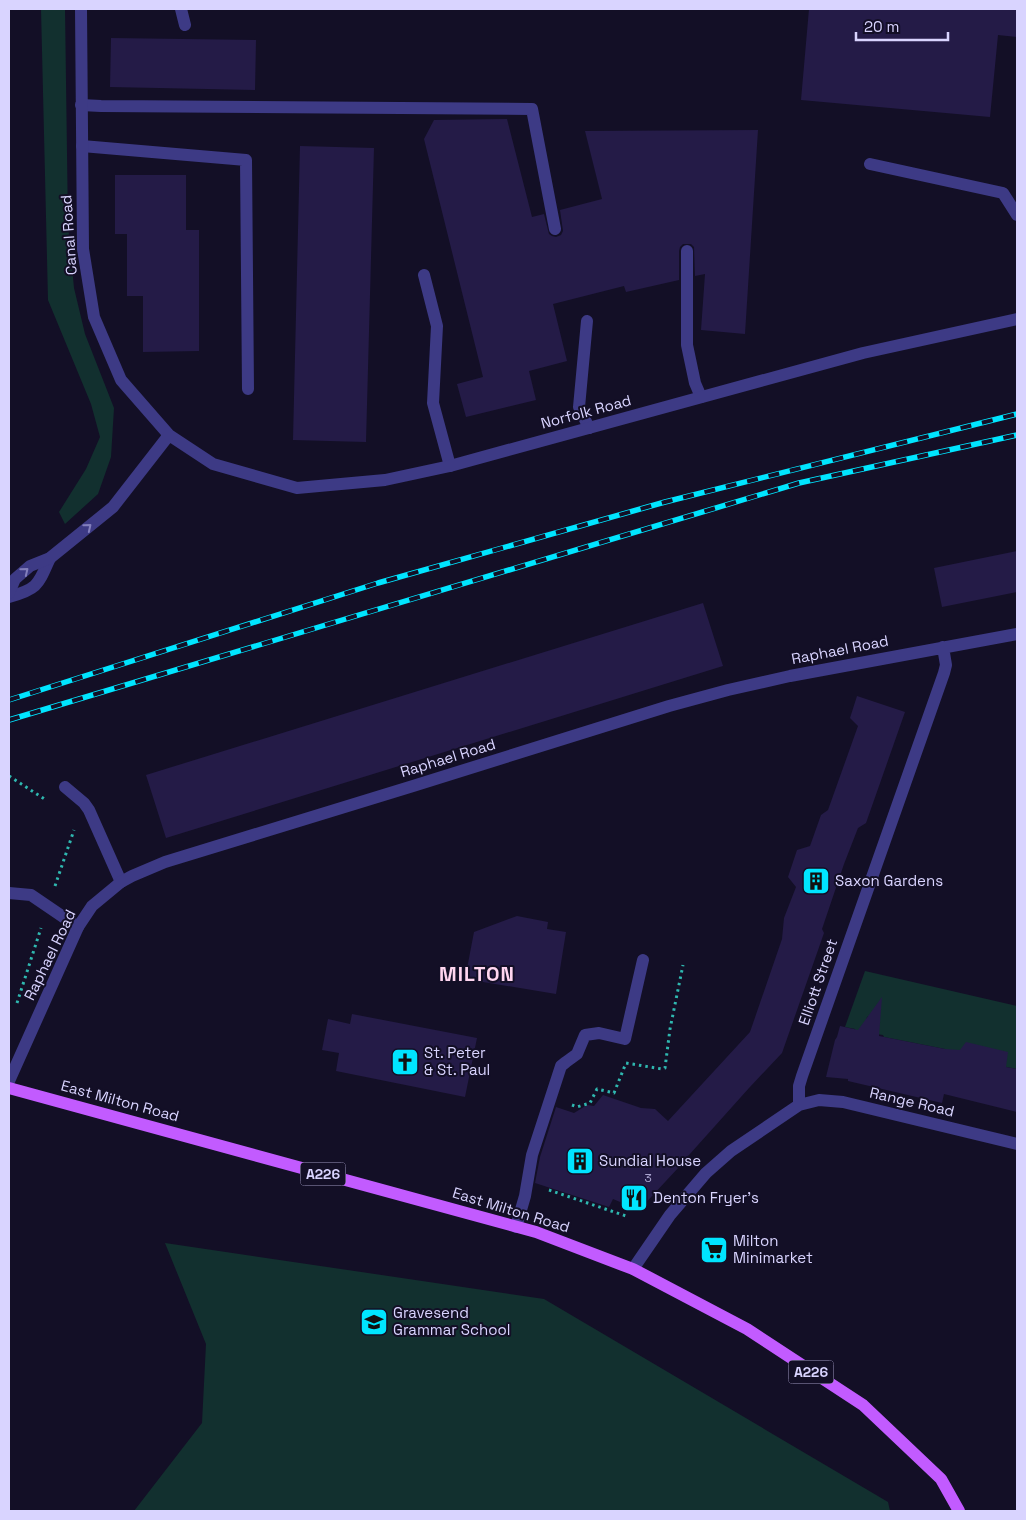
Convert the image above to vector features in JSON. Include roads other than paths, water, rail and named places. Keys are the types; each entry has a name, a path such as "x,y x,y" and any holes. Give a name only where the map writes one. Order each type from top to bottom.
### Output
{"main road":[{"name":"East Milton Road","path":"9,1088 536,1232 633,1270 747,1329 863,1405 941,1479 959,1511"}],"street":[{"name":"Canal Road","path":"81,9 83,249 94,318 121,380 168,435"},
{"path":"181,9 185,25"},
{"path":"81,105 532,109 556,229"},
{"path":"82,146 246,160 248,389"},
{"path":"870,164 1003,193 1017,215"},
{"path":"687,251 687,345 701,397"},
{"path":"424,275 436,326 433,403 450,466"},
{"name":"Norfolk Road","path":"168,435 213,464 297,488 385,480 450,466 863,353 1017,319"},
{"path":"587,321 579,407 589,428"},
{"path":"9,595 15,579 30,566 50,558 113,507 168,435"},
{"path":"9,595 27,592 34,587 40,580 50,558"},
{"name":"Raphael Road","path":"9,1081 78,927 92,906 121,882 132,876 165,862 668,706 790,676 1017,634"},
{"name":"Elliott Street","path":"799,1105 799,1086 802,1076 946,666 943,647"},
{"path":"65,787 84,803 89,810 121,882"},
{"path":"9,892 31,895 78,927"},
{"path":"516,1227 525,1196 532,1155 561,1066 576,1054 585,1035 599,1033 625,1039 643,960"},
{"name":"Range Road","path":"799,1105 819,1100 843,1102 1017,1144"},
{"path":"633,1270 670,1216 706,1173 731,1151 799,1105"}],"railway":[{"path":"9,700 378,583 665,502 1017,414"},
{"path":"9,720 799,483 1017,435"}],"place":[{"name":"Saxon Gardens","path":"816,881"},
{"name":"St. Peter & St. Paul","path":"405,1062"},
{"name":"Sundial House","path":"580,1161"},
{"name":"Denton Fryer's","path":"634,1198"},
{"name":"Milton Minimarket","path":"714,1250"},
{"name":"Gravesend Grammar School","path":"374,1322"}],"district":[{"name":"MILTON","path":"477,974"}]}
